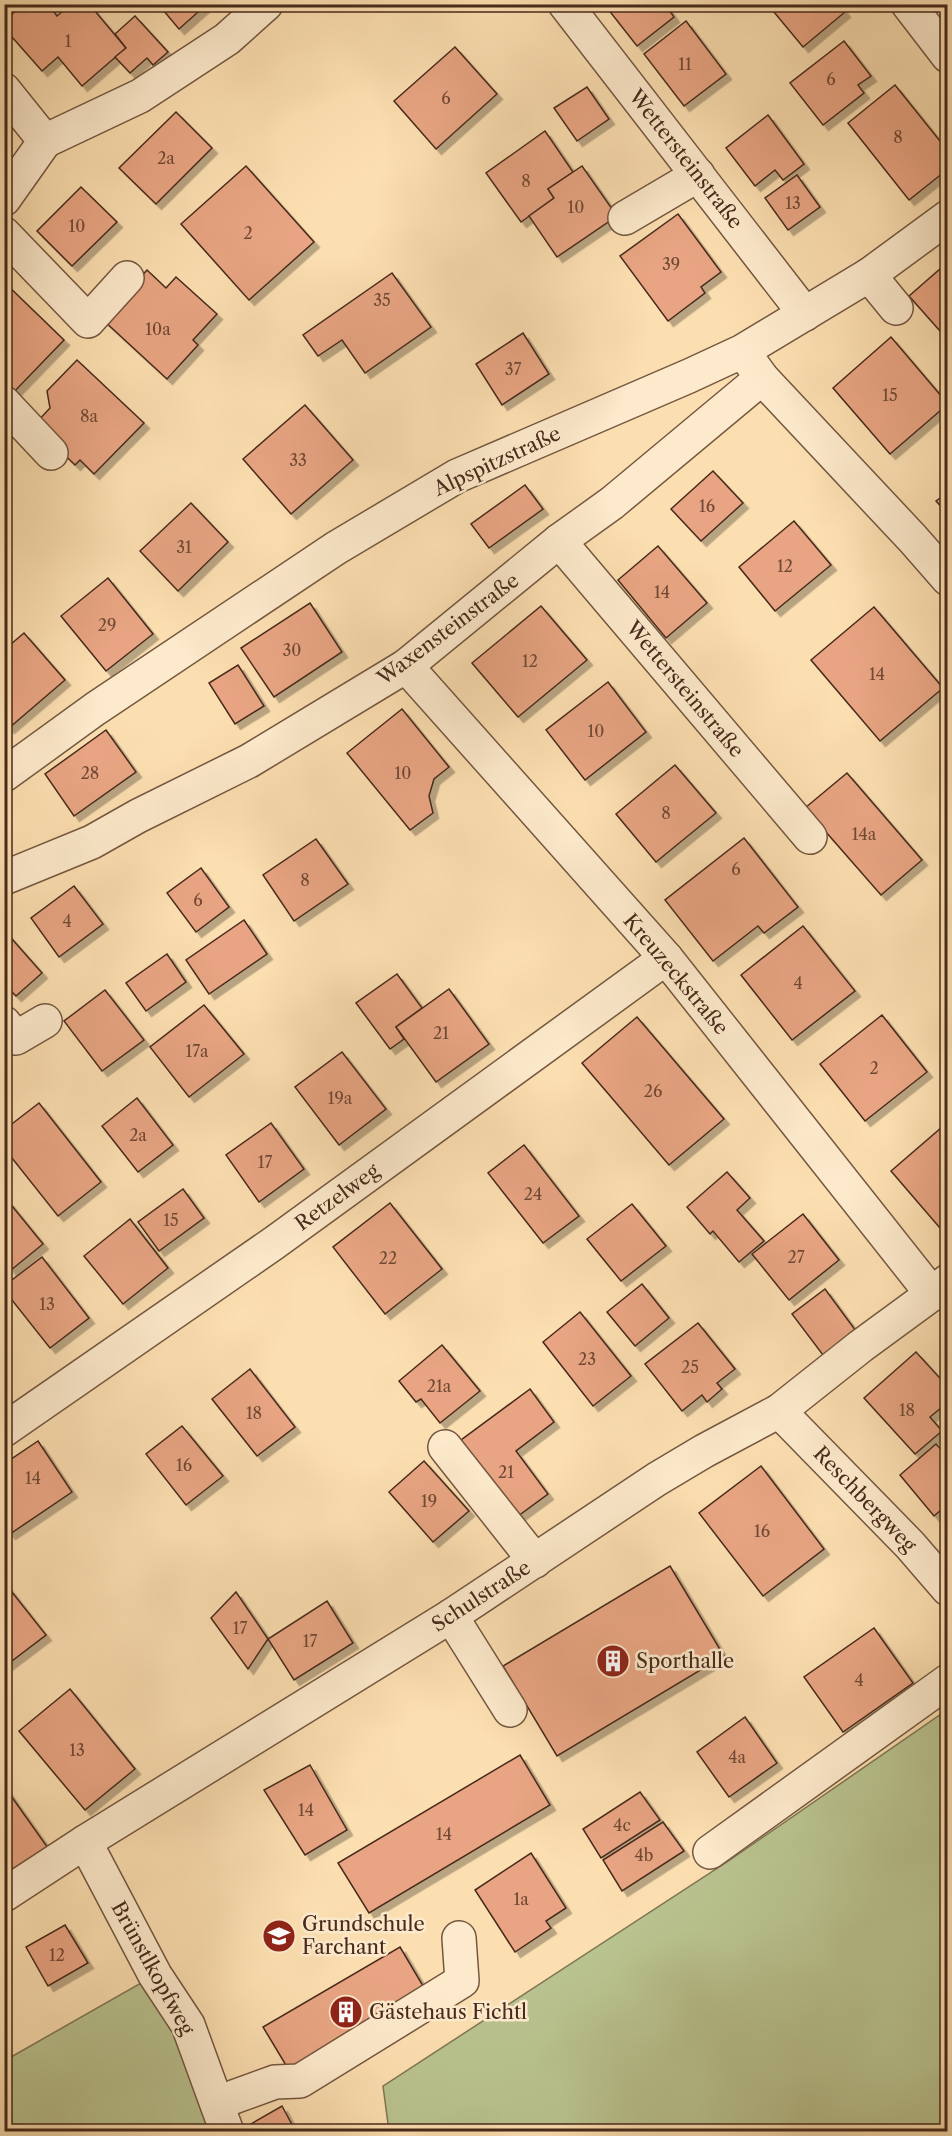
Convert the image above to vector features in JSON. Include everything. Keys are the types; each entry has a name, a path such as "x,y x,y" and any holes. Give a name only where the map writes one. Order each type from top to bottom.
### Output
{"street":[{"path":"4,199 45,141 140,96 227,39 266,4"},
{"name":"Wettersteinstraße","path":"565,4 806,314"},
{"path":"908,4 948,56"},
{"path":"4,90 45,141"},
{"path":"625,218 698,175"},
{"name":"Alpspitzstraße","path":"4,775 95,709 336,548 457,476 743,351 869,275 948,217"},
{"path":"4,234 88,321 127,278"},
{"path":"869,275 896,308"},
{"path":"743,351 762,378 913,538 948,579"},
{"name":"Waxensteinstraße","path":"4,878 92,842 138,816 249,761 406,666 559,541 612,502 762,378"},
{"path":"4,403 51,453"},
{"name":"Wettersteinstraße","path":"559,541 810,837"},
{"name":"Kreuzeckstraße","path":"406,666 666,958 940,1288"},
{"name":"Retzelweg","path":"4,1430 274,1243 666,958"},
{"path":"4,1023 16,1038 45,1020"},
{"name":"Schulstraße","path":"4,1895 85,1842 451,1616 657,1479 779,1411 861,1346 940,1288"},
{"name":"Reschbergweg","path":"779,1411 910,1545 948,1589"},
{"path":"445,1448 535,1561"},
{"path":"451,1616 510,1710"},
{"path":"710,1851 948,1681"},
{"name":"Brünstlkopfweg","path":"85,1842 155,1975 188,2025 222,2117"},
{"path":"222,2117 275,2082 300,2080 462,1981 459,1938"}],"green space":[{"path":"947,1710 947,2131 389,2131 383,2086 727,1862"},
{"path":"155,1975 227,2131 5,2131 4,2061"}],"building":[{"path":"24,4 48,4 57,16 71,4 89,4 126,48 82,86 58,57 42,71 4,28 4,21"},
{"path":"158,4 207,4 179,29"},
{"path":"604,4 665,4 674,17 637,46"},
{"path":"771,4 839,4 845,12 803,47 769,6"},
{"path":"135,16 168,52 153,65 147,58 130,73 115,57 126,48 115,34"},
{"path":"686,21 726,74 684,106 644,54"},
{"path":"844,41 871,76 858,85 864,93 823,125 790,83"},
{"path":"455,47 497,94 436,149 394,101"},
{"path":"895,85 948,151 948,169 909,200 848,123"},
{"path":"587,87 609,119 577,141 554,108"},
{"path":"176,112 212,148 156,204 119,168"},
{"path":"768,115 804,164 783,180 775,170 755,186 726,148"},
{"path":"545,131 573,172 548,189 554,198 521,222 486,173"},
{"path":"246,166 314,242 249,300 181,224"},
{"path":"582,166 617,216 557,257 529,216 554,198 548,189"},
{"path":"797,175 820,207 788,230 765,198"},
{"path":"81,187 117,222 72,266 37,231"},
{"path":"678,214 721,272 701,287 705,293 668,321 620,256"},
{"path":"948,262 948,340 909,296"},
{"path":"147,270 166,288 176,277 217,314 193,340 198,345 167,379 102,319"},
{"path":"392,273 431,327 365,373 342,340 318,356 303,335"},
{"path":"4,282 64,340 10,396 4,390"},
{"path":"523,333 549,374 502,405 476,364"},
{"path":"891,337 948,404 890,454 833,388"},
{"path":"77,360 144,423 94,474 80,460 75,465 34,425 50,408 47,391"},
{"path":"305,405 353,460 291,514 243,459"},
{"path":"713,471 743,503 701,541 671,509"},
{"path":"525,485 543,509 489,548 471,524"},
{"path":"948,492 948,514 936,501"},
{"path":"191,503 228,542 178,591 140,551"},
{"path":"794,521 831,565 775,611 739,567"},
{"path":"658,546 707,603 666,638 618,580"},
{"path":"108,578 153,634 106,671 61,616"},
{"path":"310,603 342,652 274,697 241,648"},
{"path":"541,606 587,660 518,717 472,663"},
{"path":"874,607 943,688 880,741 811,660"},
{"path":"24,633 65,680 9,728 4,723 4,650"},
{"path":"238,665 264,706 235,724 209,683"},
{"path":"608,682 646,732 585,780 546,730"},
{"path":"402,709 449,767 434,779 429,796 433,813 410,830 347,753"},
{"path":"106,730 136,772 74,816 45,774"},
{"path":"675,765 716,813 656,862 616,814"},
{"path":"847,773 922,860 881,895 805,808"},
{"path":"744,838 798,907 764,933 758,926 713,961 665,900"},
{"path":"316,839 348,884 294,921 263,875"},
{"path":"201,868 229,907 196,932 167,893"},
{"path":"74,886 103,924 59,957 31,918"},
{"path":"244,920 267,954 209,994 186,960"},
{"path":"803,926 855,991 792,1040 741,975"},
{"path":"4,930 42,973 16,996 4,984"},
{"path":"167,954 186,982 146,1011 126,983"},
{"path":"397,974 422,1008 396,1027 404,1039 390,1049 356,1003"},
{"path":"449,989 489,1044 436,1082 396,1027"},
{"path":"105,990 144,1040 102,1071 64,1021"},
{"path":"204,1005 244,1054 189,1097 150,1047"},
{"path":"882,1015 927,1072 865,1121 820,1064"},
{"path":"637,1017 724,1119 669,1165 582,1063"},
{"path":"342,1052 386,1109 339,1145 295,1087"},
{"path":"137,1098 173,1145 138,1172 102,1126"},
{"path":"39,1103 101,1182 58,1216 4,1148 4,1130"},
{"path":"948,1122 948,1222 940,1228 891,1171"},
{"path":"271,1123 304,1169 259,1202 226,1155"},
{"path":"524,1145 579,1216 543,1243 488,1173"},
{"path":"727,1172 750,1198 737,1210 764,1241 739,1262 713,1231 710,1234 687,1207"},
{"path":"183,1189 204,1218 159,1251 138,1222"},
{"path":"8,1201 43,1244 11,1270 4,1261 4,1204"},
{"path":"390,1203 442,1269 385,1314 333,1247"},
{"path":"632,1204 666,1246 621,1281 587,1239"},
{"path":"803,1214 839,1260 789,1300 752,1254"},
{"path":"130,1219 168,1268 123,1304 84,1256"},
{"path":"42,1257 89,1318 50,1348 4,1290 4,1286"},
{"path":"642,1284 669,1318 635,1346 607,1312"},
{"path":"825,1289 856,1331 823,1355 792,1314"},
{"path":"580,1312 631,1376 593,1406 543,1342"},
{"path":"698,1323 735,1369 717,1383 722,1389 707,1402 702,1395 682,1411 645,1364"},
{"path":"442,1345 480,1391 440,1423 421,1399 416,1402 399,1381"},
{"path":"916,1352 948,1387 948,1402 930,1417 942,1431 915,1454 864,1398"},
{"path":"250,1369 295,1427 257,1456 212,1399"},
{"path":"530,1389 554,1422 516,1451 548,1494 514,1519 457,1443"},
{"path":"182,1426 223,1476 186,1505 146,1454"},
{"path":"38,1441 72,1492 10,1534 4,1527 4,1464"},
{"path":"936,1444 948,1457 948,1504 934,1516 900,1475"},
{"path":"424,1461 469,1511 433,1542 389,1492"},
{"path":"761,1466 824,1549 763,1596 699,1513"},
{"name":"Sporthalle","path":"670,1566 724,1656 557,1756 503,1666"},
{"path":"4,1582 46,1635 4,1667"},
{"path":"236,1592 268,1639 248,1669 211,1618"},
{"path":"327,1601 353,1643 294,1680 268,1639"},
{"path":"874,1628 913,1683 843,1732 804,1677"},
{"path":"70,1689 135,1769 85,1810 19,1731"},
{"path":"745,1717 777,1763 729,1797 697,1752"},
{"name":"Grundschule Farchant","path":"520,1755 550,1805 369,1913 338,1863"},
{"path":"310,1765 347,1830 305,1855 264,1790"},
{"path":"4,1786 48,1848 4,1879"},
{"path":"640,1792 660,1820 601,1858 583,1829"},
{"path":"663,1822 684,1851 622,1891 603,1860"},
{"path":"531,1853 566,1908 546,1921 551,1928 515,1952 475,1890"},
{"path":"65,1925 88,1963 48,1986 26,1947"},
{"name":"Gästehaus Fichtl","path":"400,1947 429,1996 293,2077 263,2027"},
{"path":"282,2106 296,2132 237,2132"}],"place":[{"name":"Sporthalle","path":"613,1661"},
{"name":"Grundschule Farchant","path":"279,1936"},
{"name":"Gästehaus Fichtl","path":"346,2012"}]}
